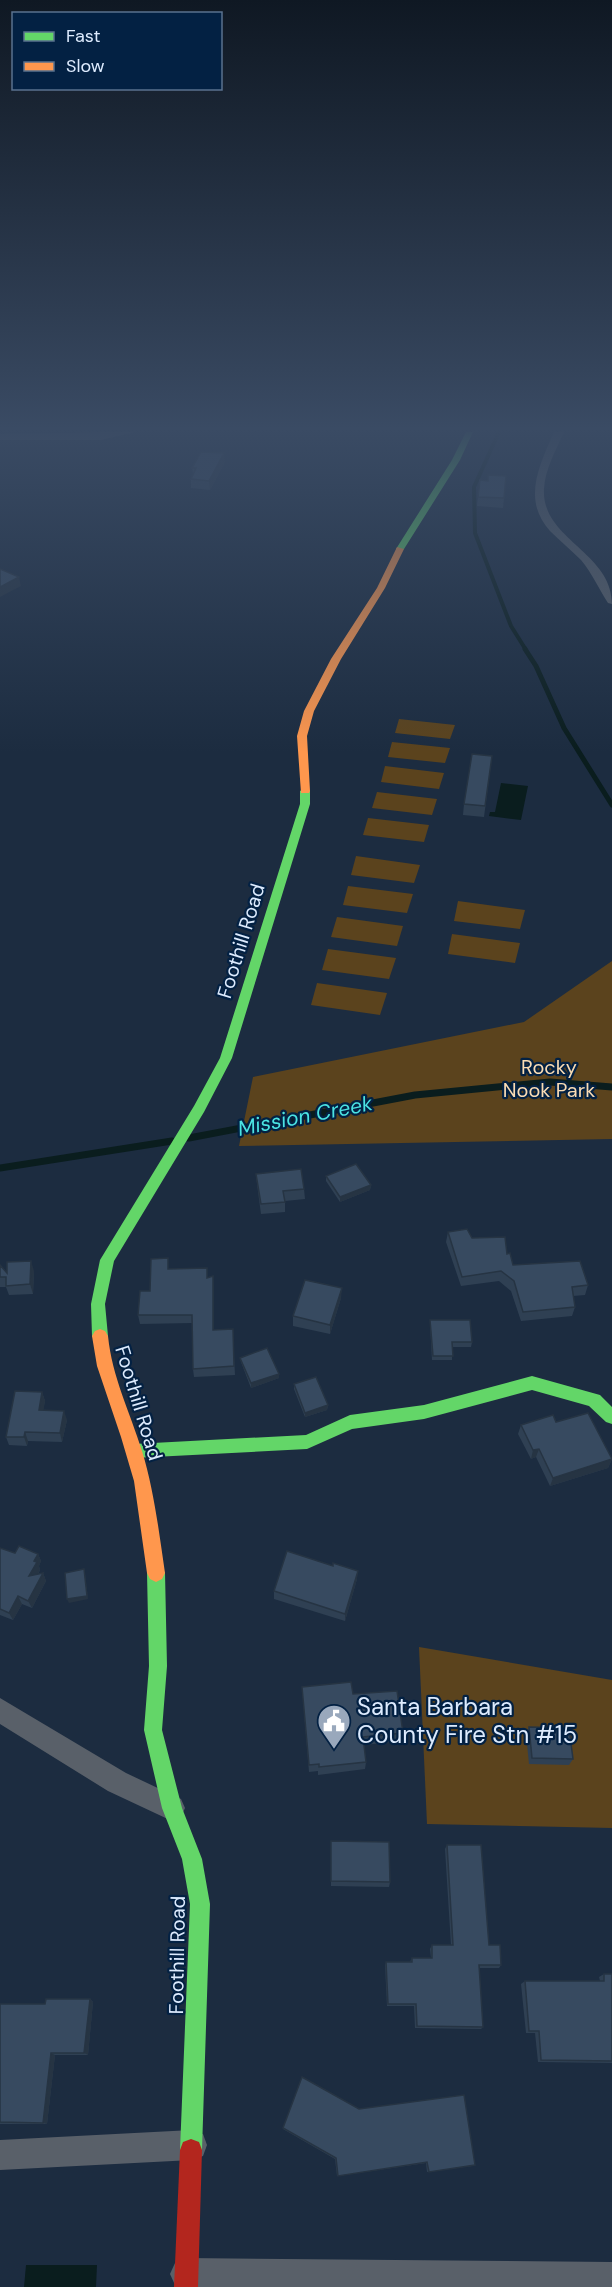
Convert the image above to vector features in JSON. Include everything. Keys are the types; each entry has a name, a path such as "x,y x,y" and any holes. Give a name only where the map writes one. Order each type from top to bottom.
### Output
{"main road":[{"name":"Foothill Road","path":"186,2280 200,1904 192,1859 172,1809 153,1730 158,1666 158,1586 149,1516 134,1451 109,1380 100,1342 98,1304 107,1260 199,1109 226,1058 305,804 306,774 302,743 309,712 356,626 377,594 405,539"},
{"path":"134,1451 307,1442 350,1422 424,1412 532,1383 594,1400 612,1417"}],"street":[{"path":"562,539 594,569 612,601"},
{"path":"0,1710 117,1782 172,1809"},
{"path":"0,2155 192,2145"},
{"path":"186,2280 612,2278"}],"green space":[{"path":"399,719 455,725 450,739 395,733"},
{"path":"392,742 450,748 445,763 388,757"},
{"path":"385,766 444,773 439,789 381,782"},
{"path":"377,792 437,799 432,815 372,808"},
{"path":"368,818 429,825 424,842 363,835"},
{"path":"356,856 420,865 414,883 351,875"},
{"path":"348,886 413,894 407,913 343,905"},
{"path":"458,901 525,910 520,929 454,921"},
{"path":"337,917 403,926 397,946 331,937"},
{"path":"452,934 520,943 515,963 448,954"},
{"path":"328,949 396,958 389,979 322,970"},
{"name":"Rocky Nook Park","path":"612,961 612,1139 239,1146 253,1077 524,1022"},
{"path":"317,983 387,993 380,1015 311,1005"},
{"path":"419,1647 612,1680 612,1828 427,1824"}],"shaded area":[{"path":"501,783 528,786 521,820 489,816 490,812 495,812"},
{"path":"26,2265 97,2265 96,2287 24,2287"}],"building":[{"path":"0,569 19,577 0,587"},
{"path":"472,754 492,756 485,806 464,804"},
{"path":"356,1164 371,1185 340,1197 326,1176"},
{"path":"301,1169 304,1189 283,1191 285,1202 261,1204 256,1174"},
{"path":"467,1229 472,1238 505,1237 507,1254 510,1253 513,1265 580,1261 588,1285 572,1287 575,1307 523,1312 514,1281 501,1271 462,1277 448,1232"},
{"path":"168,1258 168,1269 207,1268 207,1278 213,1276 213,1330 233,1329 234,1366 193,1369 192,1315 138,1315 140,1291 150,1291 151,1259"},
{"path":"31,1261 30,1284 6,1286 6,1277 0,1277 0,1265 7,1273 7,1262"},
{"path":"305,1280 342,1288 330,1325 293,1316"},
{"path":"430,1320 470,1320 472,1342 452,1342 453,1356 433,1356"},
{"path":"267,1348 279,1374 251,1383 240,1358"},
{"path":"316,1377 328,1405 305,1413 294,1384"},
{"path":"15,1391 42,1392 39,1410 64,1411 60,1433 25,1432 24,1437 6,1437"},
{"path":"588,1413 612,1459 553,1478 539,1449 533,1450 521,1425 553,1415 556,1422"},
{"path":"19,1546 38,1554 34,1561 37,1562 29,1576 43,1573 28,1601 18,1596 9,1613 0,1609 0,1548 15,1553"},
{"path":"287,1551 333,1566 333,1563 358,1571 345,1614 274,1591"},
{"path":"84,1569 87,1596 67,1599 65,1573"},
{"name":"Santa Barbara County Fire Stn #15","path":"351,1682 353,1694 397,1691 403,1733 363,1737 366,1762 319,1767 319,1764 309,1765 302,1687"},
{"path":"529,1727 569,1728 573,1759 532,1758"},
{"path":"331,1841 389,1842 390,1882 331,1881"},
{"path":"447,1845 481,1845 489,1945 500,1945 501,1965 479,1965 483,2027 417,2026 416,2004 388,2004 386,1962 412,1962 412,1958 432,1958 432,1945 453,1945"},
{"path":"604,1974 612,1974 612,2061 541,2060 539,2031 529,2031 525,1981 604,1981"},
{"path":"46,1999 90,1999 84,2053 51,2053 43,2123 0,2122 0,2004 45,2004"},
{"path":"302,2077 359,2109 464,2095 475,2165 429,2172 427,2162 338,2176 336,2158 283,2128"}],"waterway":[{"path":"477,539 511,626 526,650"},
{"path":"525,649 536,666 564,728 612,805"},
{"name":"Mission Creek","path":"189,1138 415,1095 550,1082 612,1087"},
{"name":"Mission Creek","path":"0,1168 172,1141"}],"traffic: fast":[{"path":"400,549 406,539"},
{"path":"100,1336 98,1304 107,1260 199,1109 226,1058 305,804 305,791"},
{"path":"134,1451 307,1442 350,1422 424,1412 532,1383 594,1400 612,1417"},
{"path":"156,1573 158,1666 153,1730 172,1808 192,1859 200,1904 191,2150"}],"traffic: slow":[{"path":"305,791 302,736 309,711 336,659 381,588 400,549"},
{"path":"100,1336 109,1380 142,1481 156,1573"}],"traffic: jam":[{"path":"186,2287 191,2150"}],"place":[{"name":"Santa Barbara County Fire Stn #15","path":"334,1750"}]}
